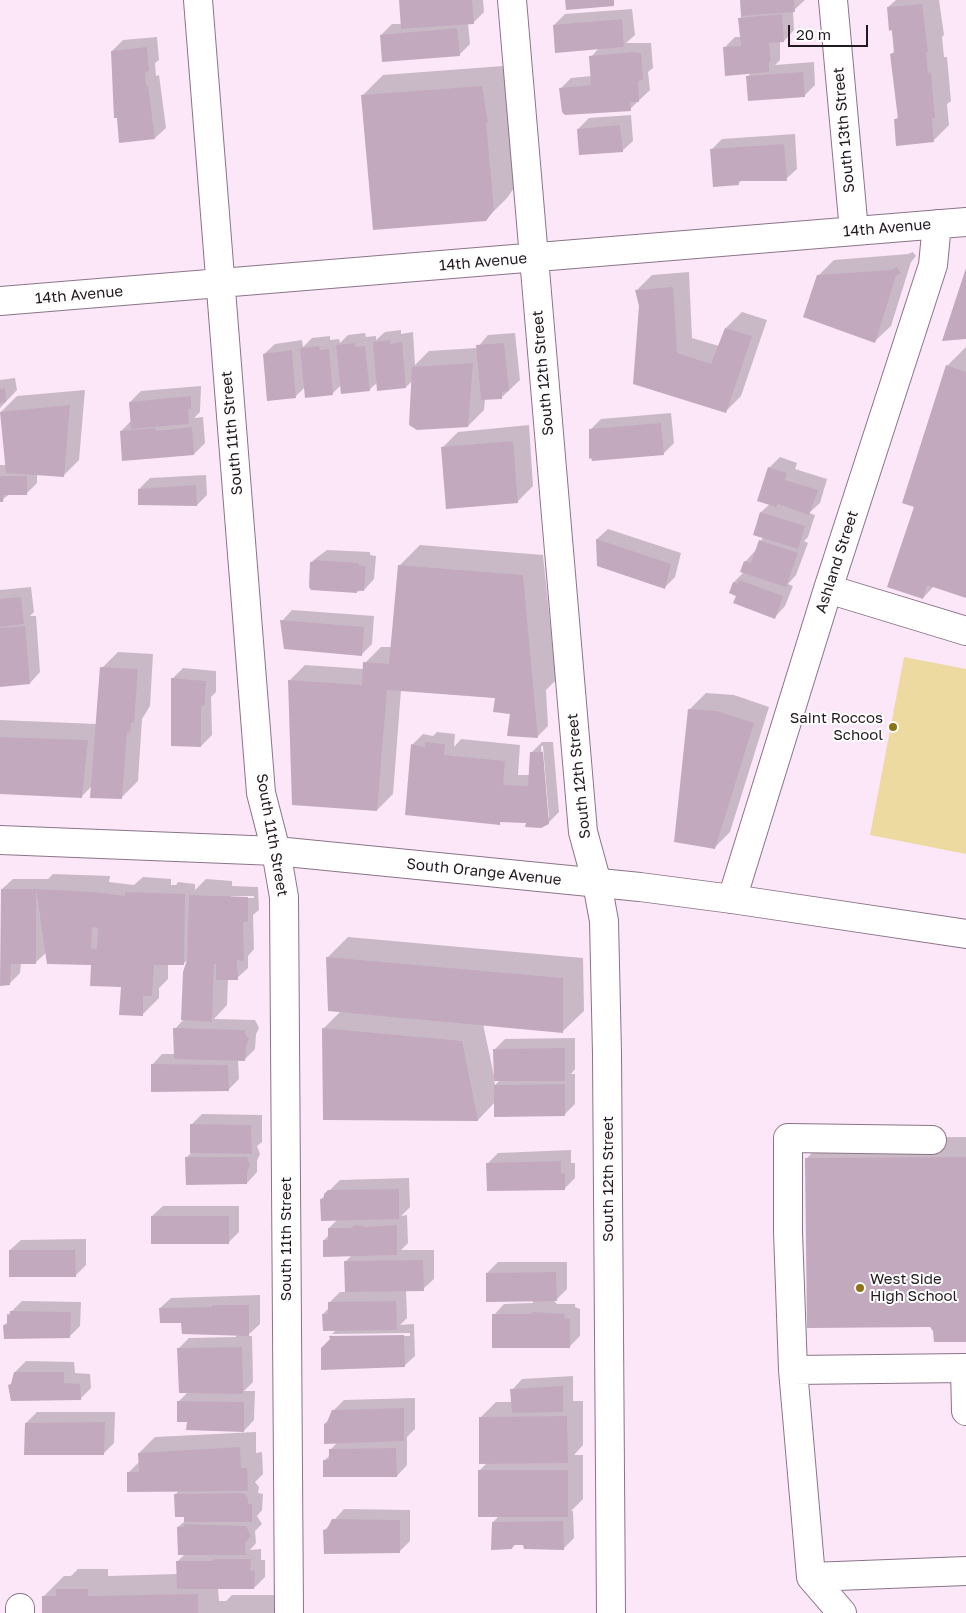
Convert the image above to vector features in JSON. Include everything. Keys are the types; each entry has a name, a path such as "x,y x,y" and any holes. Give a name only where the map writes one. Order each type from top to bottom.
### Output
{"street":[{"name":"South 11th Street","path":"198,0 261,793 276,851 284,897 289,1613"},
{"name":"South 12th Street","path":"512,0 583,832 597,883 604,921 607,1053 610,1613"},
{"name":"South 13th Street","path":"833,0 854,231"},
{"name":"14th Avenue","path":"0,301 966,222"},
{"name":"Ashland Street","path":"732,898 828,589 934,265 937,224"},
{"path":"828,589 966,631"},
{"name":"South Orange Avenue","path":"0,840 276,851 732,898 966,934"},
{"path":"842,1613 811,1577 793,1370 788,1232 788,1138 932,1140"},
{"path":"793,1370 965,1368 966,1411"},
{"path":"811,1577 966,1571"}],"shaded area":[{"path":"904,657 966,669 966,854 870,835"}],"building":[{"path":"399,0 472,0 474,24 401,29"},
{"path":"565,0 614,0 614,6 566,10"},
{"path":"740,0 794,0 795,12 741,16"},
{"path":"922,4 928,52 926,52 928,73 931,72 935,118 932,118 934,142 896,146 894,119 898,119 890,54 894,53 892,30 889,31 887,7"},
{"path":"782,14 784,42 769,43 771,61 769,62 769,72 725,76 723,47 741,46 738,18"},
{"path":"622,19 624,47 555,53 553,25"},
{"path":"457,28 460,56 382,62 380,35"},
{"path":"147,47 149,71 145,72 146,86 148,85 155,139 119,143 117,118 114,118 111,51"},
{"path":"641,53 643,80 638,81 639,102 630,102 631,111 565,115 562,112 559,88 591,85 589,56"},
{"path":"803,72 805,97 748,101 746,76"},
{"path":"482,86 488,123 486,123 494,210 486,221 373,230 361,95"},
{"path":"620,125 623,152 579,155 577,129"},
{"path":"784,144 787,181 738,181 739,185 713,187 710,149"},
{"path":"897,267 901,273 896,276 875,343 803,317 817,275 891,270"},
{"path":"966,268 966,339 942,341"},
{"path":"673,287 677,353 711,364 725,328 752,336 726,413 633,384 639,306 635,290"},
{"path":"390,340 390,344 402,342 406,388 377,391 373,342"},
{"path":"355,343 355,347 365,346 370,391 341,394 336,345"},
{"path":"504,343 509,391 502,392 502,399 481,400 476,345"},
{"path":"319,346 320,350 329,349 333,395 305,398 300,348"},
{"path":"292,350 296,398 267,401 263,354"},
{"path":"473,363 468,427 417,430 409,425 412,367"},
{"path":"946,365 966,372 966,598 927,585 923,599 887,587 914,507 902,503"},
{"path":"5,388 6,402 0,403 0,389"},
{"path":"191,396 191,409 188,409 189,424 131,429 129,402"},
{"path":"70,405 64,477 6,473 0,412"},
{"path":"661,423 664,455 592,461 591,458 589,459 589,429"},
{"path":"192,427 194,455 122,461 120,431 155,428 156,431"},
{"path":"513,441 518,503 446,509 441,447"},
{"path":"768,467 787,473 785,480 818,490 809,515 778,504 776,507 757,501"},
{"path":"0,476 27,476 27,495 4,495 3,502 0,502"},
{"path":"196,485 197,506 138,505 138,489"},
{"path":"760,512 805,526 798,549 753,535"},
{"path":"596,539 671,564 665,589 597,566"},
{"path":"759,540 798,553 786,587 740,572 744,561 751,563"},
{"path":"315,560 359,563 359,565 366,566 364,591 357,590 357,593 311,590 309,587 310,562"},
{"path":"398,565 523,575 538,738 507,736 510,714 493,712 495,698 387,690 377,811 292,805 288,680 362,685 363,662 389,664"},
{"path":"739,580 783,596 775,619 733,603 736,596 729,593 733,582 738,584"},
{"path":"21,597 24,624 0,627 0,599"},
{"path":"280,620 364,627 362,656 284,649"},
{"path":"25,626 30,684 0,687 0,628"},
{"path":"100,667 138,669 134,723 131,723 130,733 127,732 122,799 90,798"},
{"path":"171,678 206,681 205,704 201,707 201,747 171,746"},
{"path":"688,709 717,711 754,723 715,849 674,842"},
{"path":"0,737 88,740 82,798 0,794"},
{"path":"425,742 445,744 444,755 505,761 503,785 528,786 530,752 543,752 549,824 541,828 525,827 526,823 500,822 500,825 405,815 411,744 425,747"},
{"path":"1,889 36,889 36,964 11,964 10,985 0,986"},
{"path":"36,889 94,892 125,896 125,892 185,894 184,965 154,965 152,996 143,996 143,1016 119,1015 121,987 90,986 91,965 47,964","holes":["92,927 98,928 97,949 91,948"]},
{"path":"189,895 248,897 248,922 243,922 244,961 237,960 238,980 216,980 216,964 214,964 212,1022 181,1020 183,972 187,960"},
{"path":"326,957 563,978 563,1033 328,1011"},
{"path":"173,1028 245,1030 245,1034 249,1039 246,1046 245,1061 174,1059"},
{"path":"322,1028 462,1041 478,1121 323,1120"},
{"path":"565,1048 565,1081 494,1081 493,1049"},
{"path":"151,1064 228,1065 229,1091 151,1092"},
{"path":"565,1084 565,1116 494,1117 494,1085"},
{"path":"190,1124 251,1125 252,1154 190,1153"},
{"path":"185,1157 247,1157 250,1165 247,1172 247,1184 186,1185"},
{"path":"966,1157 966,1342 934,1342 933,1331 930,1327 807,1328 805,1158"},
{"path":"561,1161 561,1173 565,1174 565,1190 487,1191 486,1163"},
{"path":"399,1189 399,1219 321,1221 320,1199 324,1199 324,1194 328,1190"},
{"path":"151,1216 229,1216 229,1244 151,1244"},
{"path":"355,1225 366,1227 397,1225 397,1255 323,1257 323,1240 328,1240 328,1228 351,1228"},
{"path":"9,1250 75,1250 76,1277 9,1277"},
{"path":"423,1260 424,1291 345,1292 344,1261"},
{"path":"556,1272 557,1301 486,1302 486,1273"},
{"path":"396,1301 397,1330 323,1331 322,1314 328,1314 328,1302"},
{"path":"212,1305 249,1305 249,1336 182,1334 181,1323 160,1323 159,1308 212,1307"},
{"path":"10,1311 71,1312 70,1338 4,1339 3,1325 7,1325 7,1314 10,1315"},
{"path":"533,1312 565,1314 564,1318 570,1319 570,1348 492,1348 492,1314 531,1314"},
{"path":"404,1335 405,1367 321,1370 321,1348 330,1339 329,1336"},
{"path":"242,1347 243,1394 179,1393 177,1348"},
{"path":"14,1372 64,1372 64,1383 80,1384 81,1400 11,1401 8,1385 11,1384"},
{"path":"563,1386 563,1412 512,1413 510,1389"},
{"path":"177,1401 244,1402 244,1432 186,1430 187,1422 177,1422"},
{"path":"404,1408 404,1441 324,1444 324,1424 327,1422 332,1410"},
{"path":"567,1416 568,1463 479,1464 479,1417"},
{"path":"105,1422 104,1455 24,1455 25,1423"},
{"path":"240,1447 241,1468 247,1468 248,1491 127,1492 127,1472 139,1472 138,1453"},
{"path":"396,1448 397,1477 323,1477 323,1460 329,1460 329,1449"},
{"path":"478,1470 568,1470 568,1517 478,1517"},
{"path":"244,1493 248,1498 248,1504 252,1504 252,1522 184,1522 184,1517 175,1517 174,1494"},
{"path":"332,1519 400,1520 400,1553 324,1554 323,1530 327,1529"},
{"path":"563,1521 564,1550 524,1549 523,1545 513,1545 512,1549 491,1550 492,1522"},
{"path":"184,1524 246,1526 251,1536 245,1543 246,1555 178,1555 177,1527 184,1527"},
{"path":"215,1559 251,1559 250,1570 255,1571 254,1589 177,1589 176,1561 212,1561"},
{"path":"56,1589 88,1589 88,1596 198,1594 198,1613 42,1613 42,1596 56,1596"}],"place":[{"name":"Saint Roccos School","path":"893,727"},
{"name":"West Side High School","path":"860,1288"}]}
